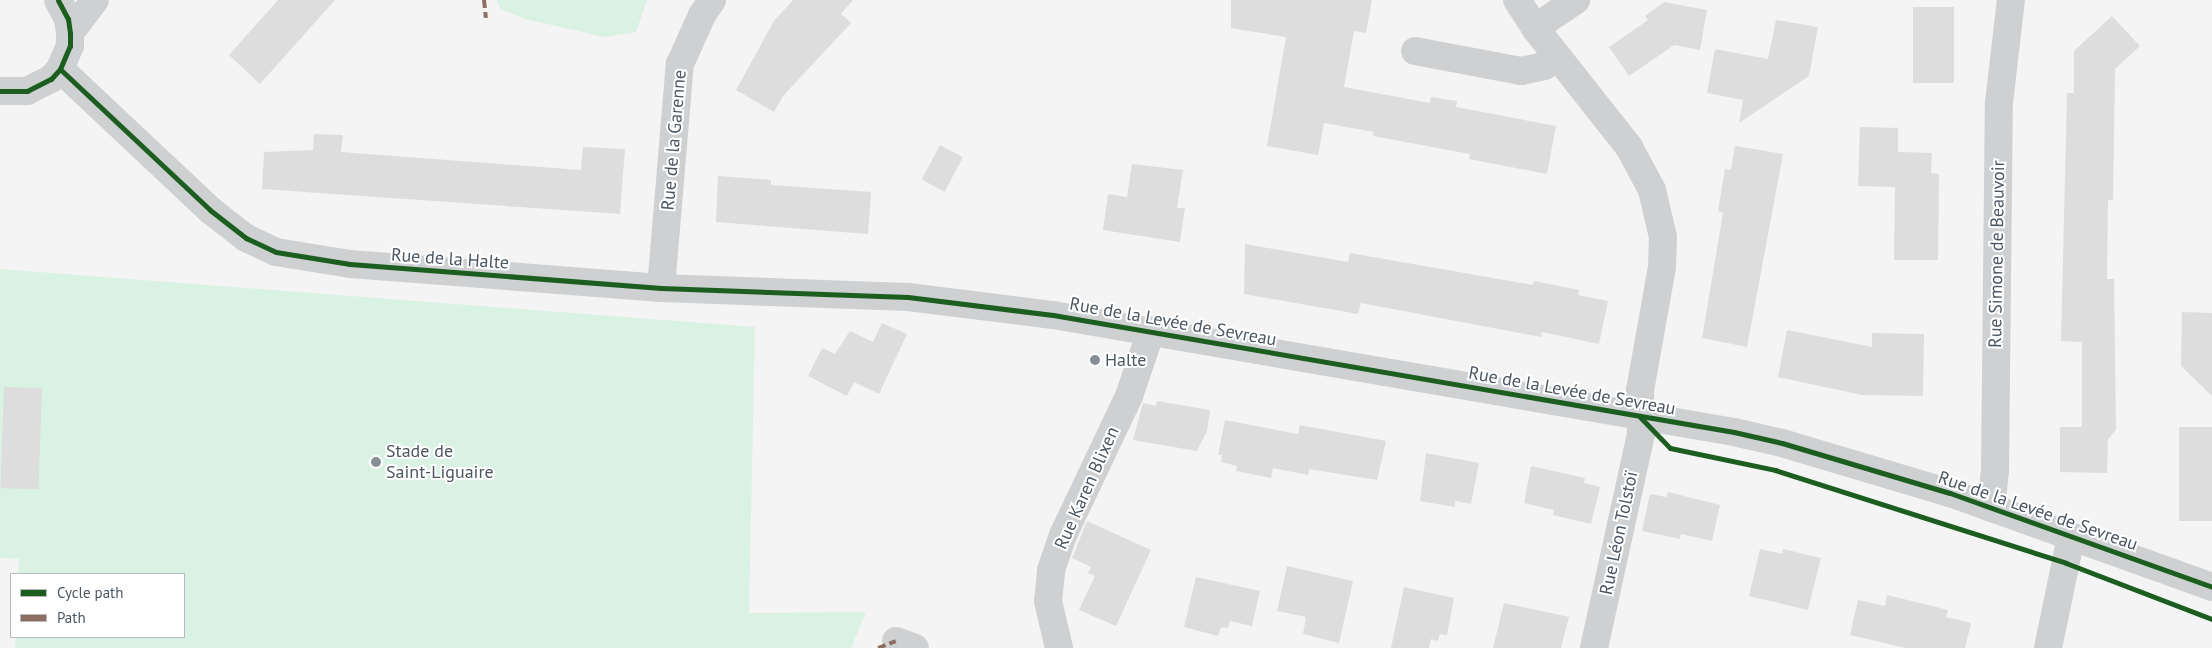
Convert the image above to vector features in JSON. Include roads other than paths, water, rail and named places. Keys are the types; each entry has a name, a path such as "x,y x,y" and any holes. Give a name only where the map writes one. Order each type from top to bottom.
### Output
{"street":[{"path":"5,97 40,86 60,68 70,46 70,33 58,0"},
{"path":"70,33 95,0"},
{"name":"Rue de la Garenne","path":"661,288 680,64 702,15 712,0"},
{"name":"Rue Léon Tolstoï","path":"1517,0 1535,28 1629,147 1652,190 1663,237 1662,267 1640,390 1641,434 1594,648"},
{"path":"1535,28 1576,0"},
{"name":"Rue Simone de Beauvoir","path":"1991,508 1995,470 1999,103 2011,0"},
{"path":"1416,51 1521,71 1544,66 1557,56"},
{"name":"Rue de la Halte","path":"60,68 210,210 246,238 276,252 350,264 661,288 908,296"},
{"name":"Rue de la Levée de Sevreau","path":"908,296 1151,332 1782,443 1991,508 2212,587"},
{"name":"Rue Karen Blixen","path":"1059,648 1048,601 1051,570 1063,535 1129,396 1151,332"},
{"path":"2048,648 2071,537"}],"place":[{"name":"Halte","path":"1095,360"},
{"name":"Stade de Saint-Liguaire","path":"376,462"}]}
